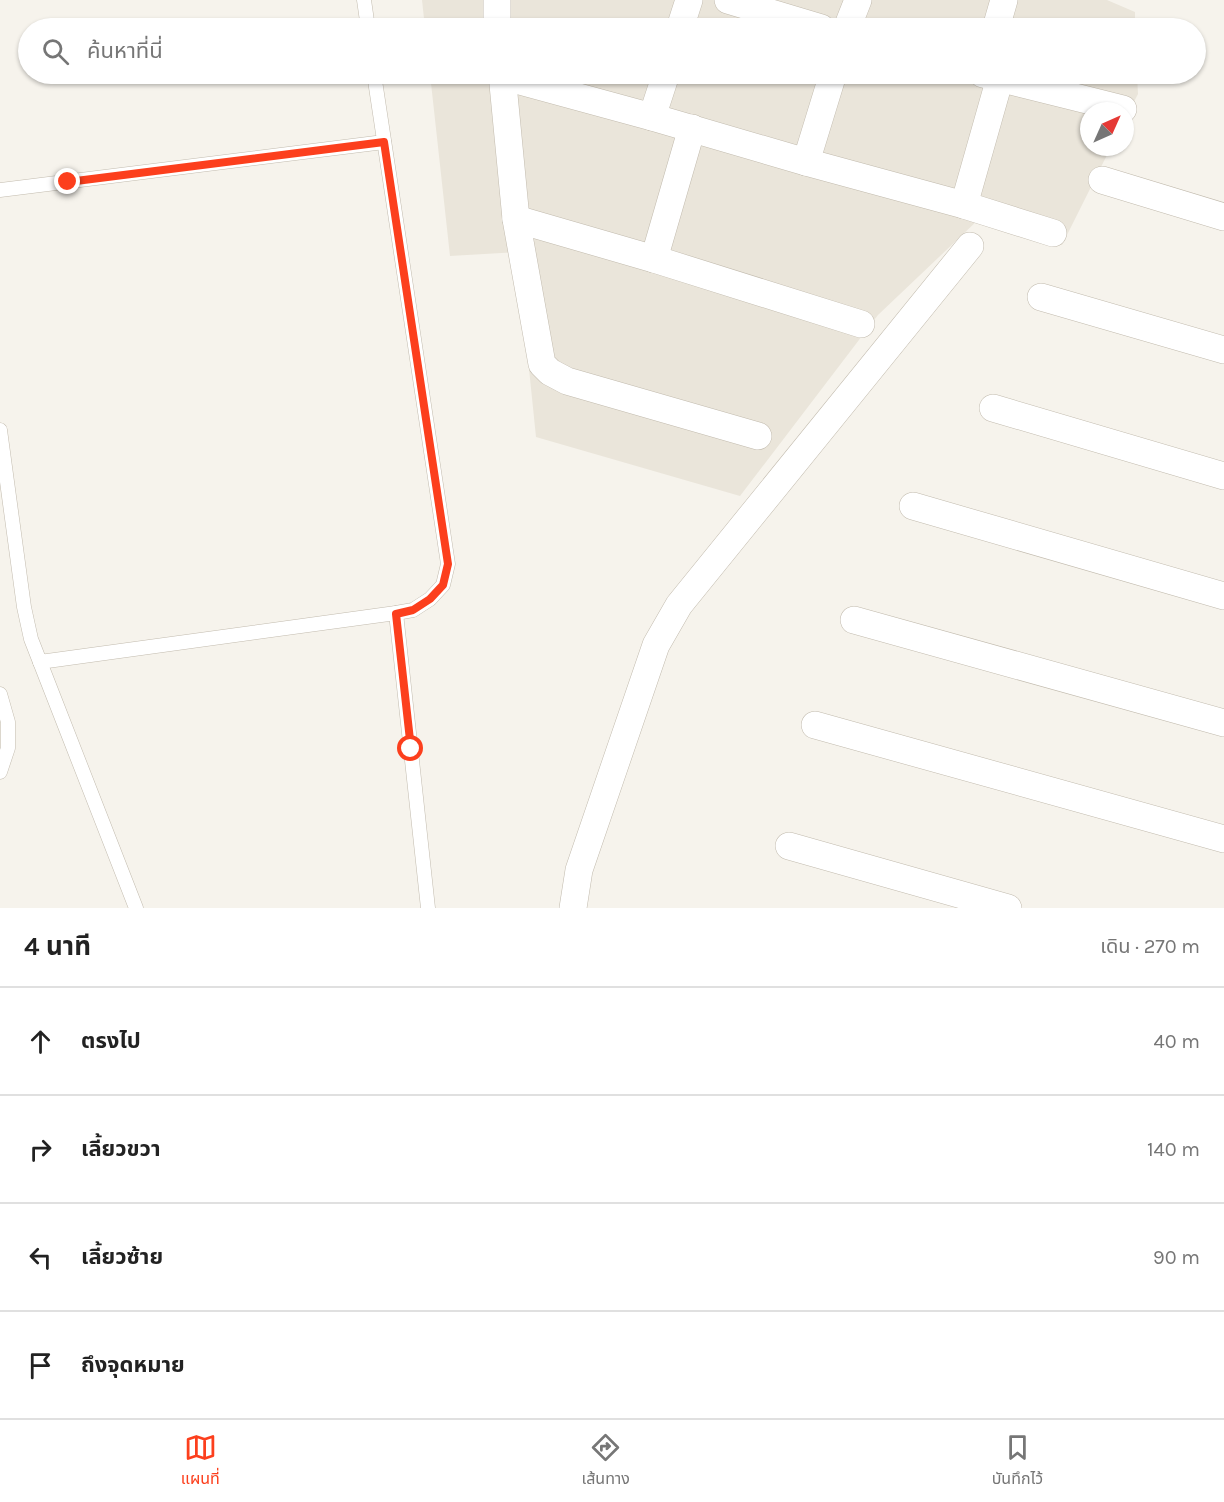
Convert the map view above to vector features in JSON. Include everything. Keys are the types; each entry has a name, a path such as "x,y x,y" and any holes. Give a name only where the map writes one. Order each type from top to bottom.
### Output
{"street":[{"path":"497,0 497,18"},
{"path":"683,18 689,0"},
{"path":"728,0 788,18"},
{"path":"851,18 858,0"},
{"path":"999,18 1004,0"},
{"path":"503,84 516,219 542,364 550,372 567,381 758,436"},
{"path":"534,84 964,205 1053,233"},
{"path":"652,117 663,84"},
{"path":"806,162 830,84"},
{"path":"964,205 990,84"},
{"path":"1023,84 1092,102"},
{"path":"654,259 692,128"},
{"path":"1102,180 1224,217"},
{"path":"516,219 654,259 861,324"},
{"path":"573,908 579,870 656,645 679,605 970,246"},
{"path":"1041,297 1224,350"},
{"path":"993,408 1224,476"},
{"path":"913,506 1224,596"},
{"path":"854,620 1224,723"},
{"path":"815,725 1224,840"},
{"path":"789,846 1008,908"}],"lane":[{"path":"364,0 367,18"},
{"path":"40,662 396,614 413,610 430,599 443,585 448,564 375,84"},
{"path":"0,190 384,142"},
{"path":"0,430 24,607 31,639 136,908"},
{"path":"396,614 428,908"},
{"path":"0,694 8,722 8,748 0,772"}],"shaded area":[{"path":"422,0 1107,0 1135,12 1135,18 424,18"},
{"path":"431,84 1138,84 1138,94 1134,102 1080,102 1080,156 1106,156 1062,245 979,219 878,315 740,496 536,437 517,252 450,256"}],"route":[{"path":"68,182 384,142 448,564 443,585 430,599 413,610 396,614 411,749"}]}
